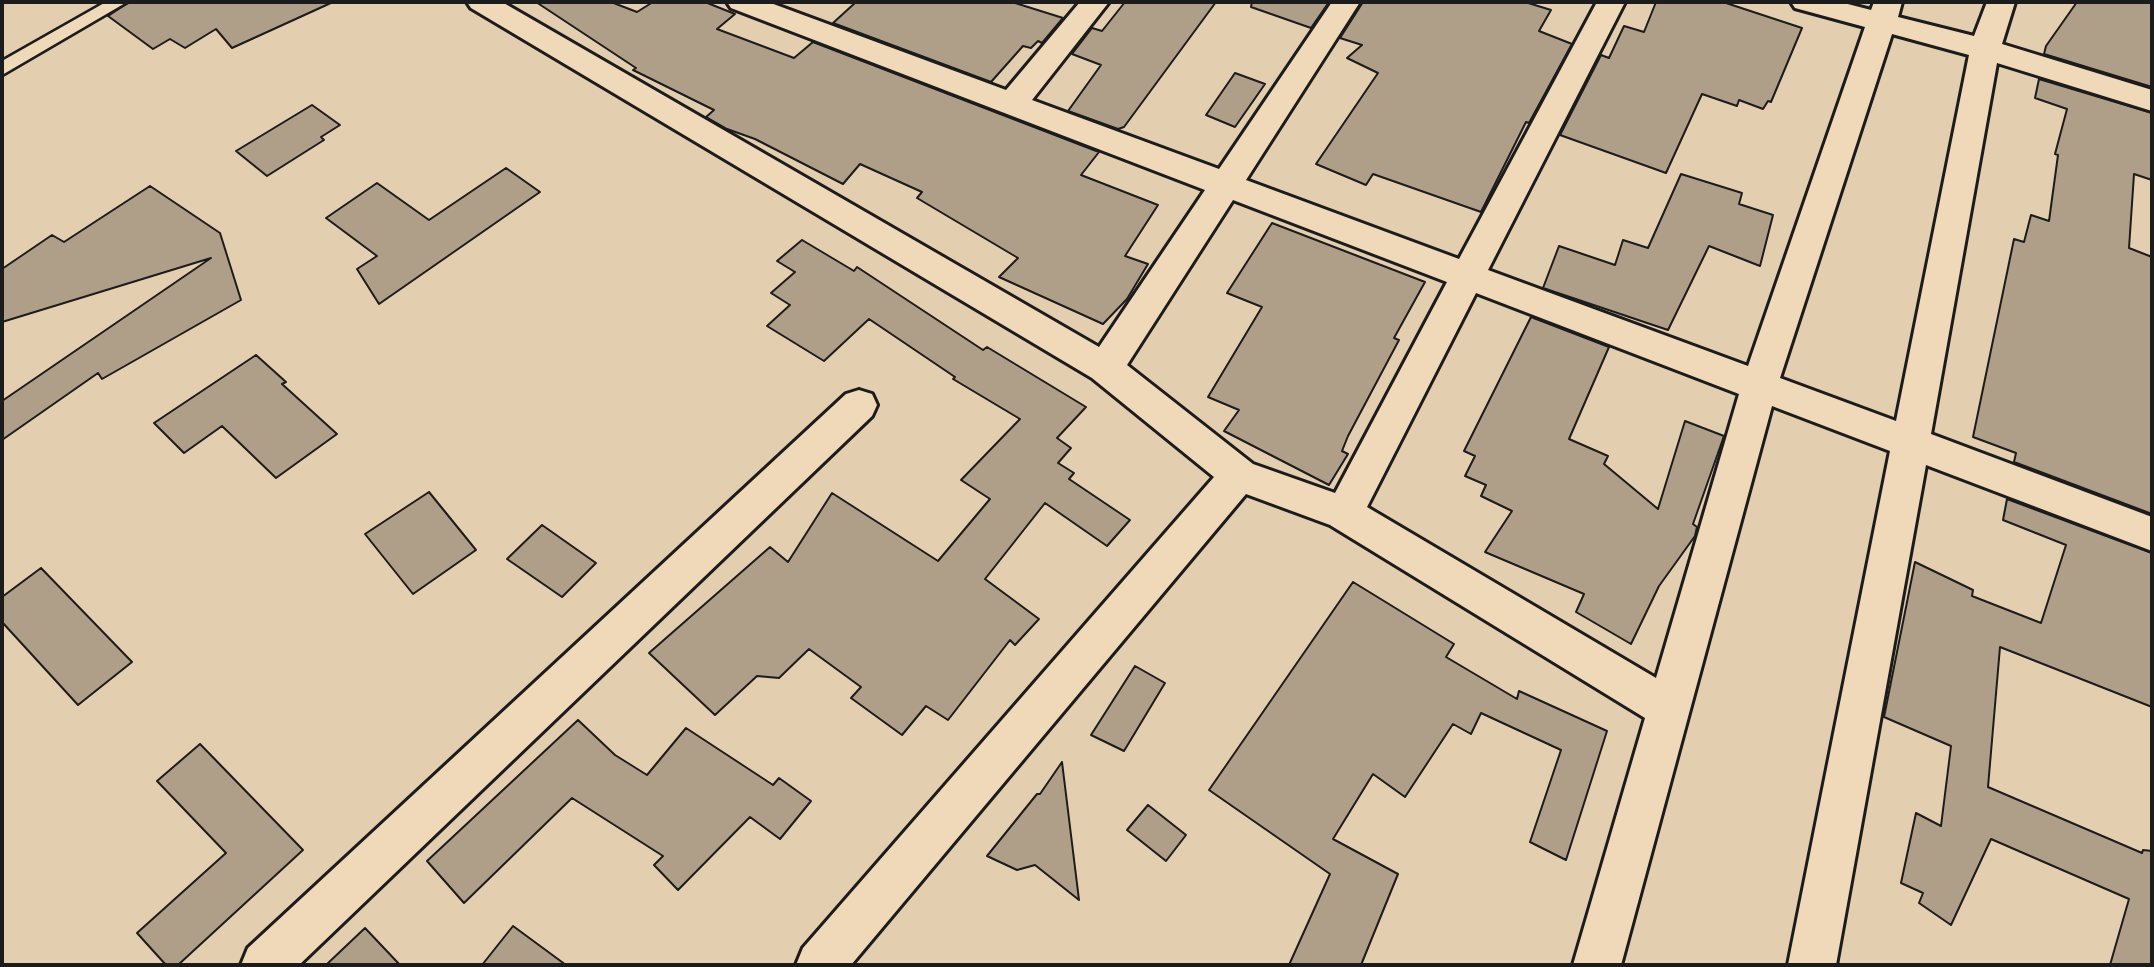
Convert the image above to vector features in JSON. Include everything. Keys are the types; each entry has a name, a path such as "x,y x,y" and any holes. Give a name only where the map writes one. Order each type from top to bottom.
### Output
{"street":[{"path":"481,2 1105,368 1239,475 1344,513 1668,709"},
{"path":"741,2 806,12 1012,104 2152,534"},
{"path":"1012,104 1095,2"},
{"path":"1105,368 1346,2"},
{"path":"1344,513 1611,2"},
{"path":"1805,2 1885,13 1985,49 2152,101"},
{"path":"1812,965 1985,49 2001,2"},
{"path":"1597,965 1759,387 1885,13"},
{"path":"265,965 859,405"},
{"path":"820,965 1239,475"}],"lane":[{"path":"2,69 118,2"}],"building":[{"path":"129,2 333,2 232,48 216,29 185,48 170,39 153,49 108,16"},
{"path":"536,2 611,2 637,12 653,2 705,2 735,14 717,29 794,58 813,42 1099,152 1081,175 1158,205 1125,256 1148,264 1127,299 1103,324 999,277 1018,258 917,198 922,192 860,164 843,184 755,139 727,129 706,117 714,110 633,70 636,68"},
{"path":"856,2 1012,2 1063,18 1042,43 1038,41 1031,48 1023,46 991,82 833,23"},
{"path":"1125,2 1216,2 1124,127 1118,129 1068,111 1101,65 1072,54 1092,28 1102,31"},
{"path":"1252,2 1329,2 1311,28 1251,7"},
{"path":"1363,2 1525,2 1551,10 1539,31 1572,44 1529,123 1526,122 1481,212 1373,174 1366,185 1316,164 1378,73 1347,58 1362,45 1340,38"},
{"path":"1656,2 1723,2 1802,28 1771,102 1768,101 1763,109 1739,100 1737,106 1702,94 1666,173 1560,135 1601,55 1609,58 1624,26 1644,32"},
{"path":"2077,2 2152,2 2152,87 2044,54 2046,46"},
{"path":"1235,73 1265,84 1235,127 1206,115"},
{"path":"2039,79 2152,113 2152,180 2134,174 2129,248 2152,257 2152,514 2014,462 2016,453 1973,437 2014,239 2024,242 2031,215 2049,221 2058,155 2055,154 2067,109 2035,98"},
{"path":"312,105 340,125 321,137 324,140 267,176 236,151"},
{"path":"506,168 540,192 379,304 357,269 377,256 326,218 377,183 429,220"},
{"path":"1681,174 1742,193 1739,204 1773,215 1760,266 1709,246 1668,330 1543,288 1559,246 1615,265 1623,240 1648,248"},
{"path":"150,186 220,233 241,300 102,379 98,373 2,440 2,401 211,258 2,322 2,269 52,235 64,242"},
{"path":"1272,223 1425,282 1394,338 1399,340 1348,436 1342,451 1348,454 1329,485 1224,431 1239,410 1208,397 1262,307 1227,293"},
{"path":"802,240 854,271 857,267 983,350 987,347 1086,407 1057,438 1071,448 1058,463 1074,473 1069,479 1130,520 1107,546 1045,503 985,579 1039,619 1015,645 1010,640 948,720 926,706 902,735 851,698 861,687 809,649 779,678 757,676 715,715 649,653 770,547 788,562 832,493 938,561 990,499 961,480 1020,419 953,379 955,377 869,319 824,361 767,326 790,305 771,293 795,272 777,261"},
{"path":"1531,317 1609,347 1569,439 1608,456 1604,464 1658,509 1685,421 1724,436 1693,524 1697,527 1695,536 1659,586 1631,644 1576,612 1584,594 1485,552 1512,511 1481,496 1486,485 1465,476 1475,456 1464,451"},
{"path":"256,355 286,382 282,384 337,434 276,478 222,426 184,453 154,423"},
{"path":"429,492 476,550 413,594 365,534"},
{"path":"2007,499 2152,553 2152,707 2000,647 1988,787 2142,853 2143,850 2152,851 2152,965 2110,965 2129,899 1991,839 1951,925 1919,903 1923,893 1901,883 1916,813 1941,826 1951,746 1884,717 1915,562 1973,590 1972,596 2041,623 2066,545 2003,520"},
{"path":"542,525 596,563 562,597 507,559"},
{"path":"41,568 132,662 78,705 2,622 2,597"},
{"path":"1353,582 1454,644 1446,657 1517,699 1519,691 1607,731 1566,860 1530,842 1561,750 1481,713 1471,734 1453,724 1405,797 1373,774 1333,839 1398,874 1361,965 1289,965 1330,874 1209,790"},
{"path":"1135,666 1165,683 1124,751 1091,735"},
{"path":"578,720 615,755 647,775 686,728 773,785 779,778 811,801 780,839 750,817 678,890 654,865 663,856 572,798 464,903 427,861"},
{"path":"200,744 303,850 178,965 166,965 137,933 226,853 157,781"},
{"path":"1062,762 1079,900 1035,865 1017,870 987,856 1037,794 1040,794"},
{"path":"1148,805 1186,835 1166,861 1127,830"},
{"path":"513,926 566,965 482,965"},
{"path":"365,928 400,965 326,965"}]}
